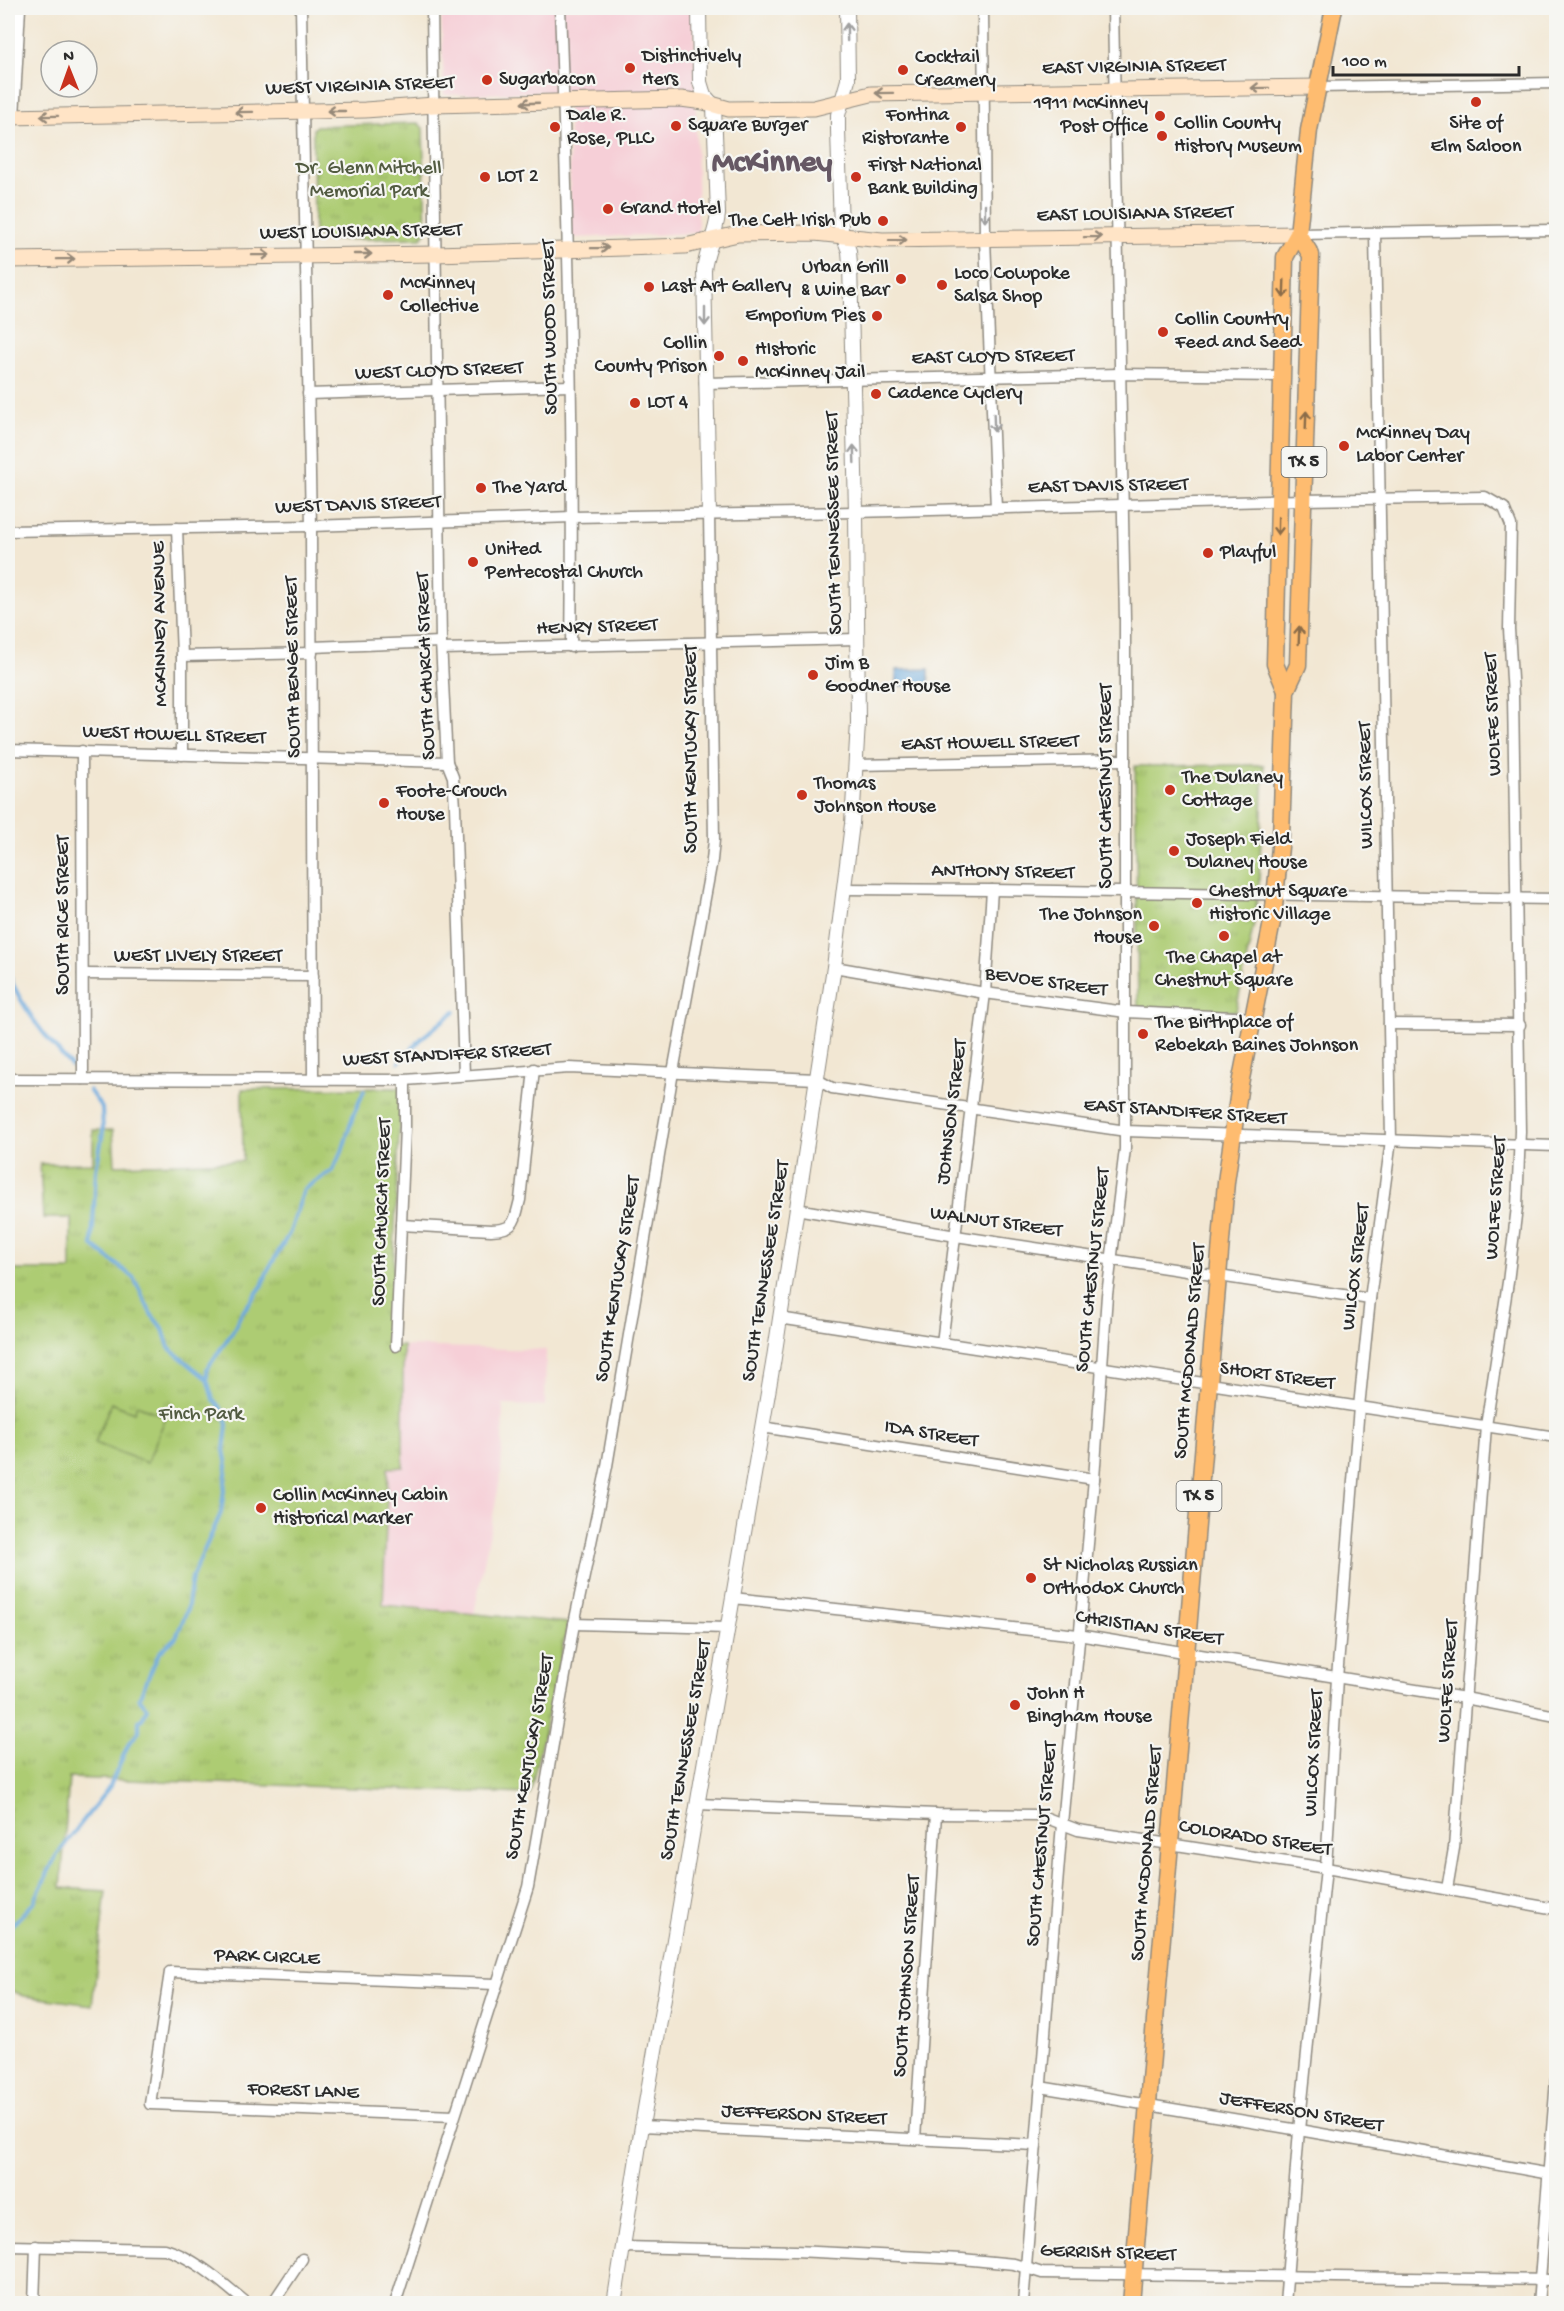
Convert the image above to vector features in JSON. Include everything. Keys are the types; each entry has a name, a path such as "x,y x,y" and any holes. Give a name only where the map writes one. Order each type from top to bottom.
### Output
{"main road":[{"name":"TX 5","path":"1298,234 1304,166 1334,8"},
{"name":"EAST VIRGINIA STREET","path":"714,106 737,110 814,108 871,94 1318,87"},
{"name":"WEST VIRGINIA STREET","path":"11,117 372,110 434,105 681,99 704,102 714,106"},
{"name":"EAST LOUISIANA STREET","path":"714,239 738,234 815,234 882,240 1298,234"},
{"name":"SOUTH MCDONALD STREET","path":"1131,2304 1226,1182 1240,1084 1255,1018 1276,896 1281,837 1286,692 1298,665 1311,255 1298,234 1285,257 1275,664 1286,692"},
{"name":"WEST LOUISIANA STREET","path":"8,260 305,254 436,254 685,246 714,239"}],"street":[{"path":"11,117 20,8"},
{"name":"SOUTH BENGE STREET","path":"302,8 311,526 313,1079"},
{"name":"SOUTH CHURCH STREET","path":"432,8 442,646 447,762 453,777 455,807 464,1075"},
{"name":"SOUTH WOOD STREET","path":"560,8 568,249 572,517 571,646"},
{"path":"699,8 700,82 704,95 714,106"},
{"name":"SOUTH TENNESSEE STREET","path":"614,2304 642,2126 762,1427 834,967 857,765 856,512 849,251 842,236 838,130 838,115 848,80 846,8"},
{"path":"983,8 985,239 996,508"},
{"name":"SOUTH CHESTNUT STREET","path":"1023,2304 1111,1258 1126,1131 1125,619 1113,8"},
{"name":"EAST VIRGINIA STREET","path":"1318,87 1557,83"},
{"name":"SOUTH KENTUCKY STREET","path":"395,2304 495,1984 528,1887 574,1624 607,1466 673,1072 712,860 714,830 705,383 705,263 714,239 718,214 714,106"},
{"name":"EAST LOUISIANA STREET","path":"1298,234 1557,230"},
{"name":"WILCOX STREET","path":"1285,2304 1299,2130 1326,1868 1337,1678 1359,1407 1370,1299 1391,1140 1375,233"},
{"name":"EAST CLOYD STREET","path":"705,383 1119,374 1282,376"},
{"name":"WEST CLOYD STREET","path":"308,394 570,386"},
{"name":"EAST DAVIS STREET","path":"709,514 1485,497 1504,508"},
{"name":"WOLFE STREET","path":"1447,1889 1454,1848 1486,1426 1517,1207 1520,1025 1513,696 1509,629 1511,525 1504,508"},
{"name":"WEST DAVIS STREET","path":"8,531 311,526 709,514"},
{"name":"MCKINNEY AVENUE","path":"177,528 182,656 182,755"},
{"name":"HENRY STREET","path":"442,646 482,649 857,639"},
{"path":"182,656 442,646"},
{"name":"WEST HOWELL STREET","path":"8,750 447,762"},
{"name":"SOUTH RICE STREET","path":"82,751 83,1079"},
{"name":"EAST HOWELL STREET","path":"857,765 1125,760"},
{"name":"ANTHONY STREET","path":"844,889 1557,899"},
{"path":"985,993 992,890"},
{"name":"BEVOE STREET","path":"834,967 985,993 1125,1012 1255,1018"},
{"name":"WEST LIVELY STREET","path":"83,974 313,976"},
{"name":"JOHNSON STREET","path":"956,1236 985,993"},
{"path":"1389,1024 1520,1025"},
{"name":"WEST STANDIFER STREET","path":"8,1079 405,1080 569,1068 816,1079"},
{"path":"401,1225 491,1230 504,1230 511,1227 520,1200 534,1069"},
{"name":"EAST STANDIFER STREET","path":"816,1079 832,1088 1126,1131 1557,1146"},
{"name":"SOUTH CHURCH STREET","path":"396,1346 405,1080"},
{"name":"WALNUT STREET","path":"796,1209 956,1236 1370,1299"},
{"path":"942,1343 956,1236"},
{"name":"SHORT STREET","path":"779,1318 1557,1437"},
{"name":"IDA STREET","path":"762,1427 1094,1479"},
{"name":"CHRISTIAN STREET","path":"733,1598 1078,1635 1465,1698 1557,1716"},
{"path":"574,1624 728,1628"},
{"name":"COLORADO STREET","path":"698,1804 936,1814 1039,1815 1078,1830 1326,1868 1557,1909"},
{"name":"SOUTH JOHNSON STREET","path":"915,2139 936,1814"},
{"name":"PARK CIRCLE","path":"150,2104 170,1972 495,1984"},
{"path":"1538,2304 1552,2174 1557,2080"},
{"name":"JEFFERSON STREET","path":"1040,2087 1552,2174"},
{"name":"FOREST LANE","path":"150,2104 454,2115"},
{"name":"JEFFERSON STREET","path":"642,2126 1036,2145"},
{"path":"8,2246 165,2249 184,2255 198,2264 248,2304"},
{"path":"34,2304 36,2246"},
{"name":"GERRISH STREET","path":"624,2247 795,2251 962,2259 1014,2264 1042,2273 1557,2280"},
{"path":"272,2304 302,2259"}],"shaded area":[{"path":"441,8 694,8 698,233 571,238 568,91 444,95"},
{"path":"403,1346 546,1350 545,1406 503,1405 501,1474 474,1614 383,1605 388,1467 403,1466"}],"green space":[{"name":"Dr. Glenn Mitchell Memorial Park","path":"418,123 423,128 426,233 421,238 323,240 314,232 313,129 316,126"},
{"name":"Chestnut Square Historic Village","path":"1264,765 1259,882 1254,923 1236,1011 1138,1009 1135,766"},
{"name":"Finch Park","path":"401,1088 390,1346 403,1346 403,1467 388,1468 383,1605 568,1623 530,1794 69,1778 61,1888 106,1891 92,2005 24,1996 8,1989 8,1270 71,1270 71,1218 43,1218 40,1164 93,1163 93,1130 113,1130 115,1165 243,1161 242,1089"},
{"path":"111,1403 134,1412 137,1405 166,1417 147,1463 95,1443"}],"water":[{"path":"929,669 929,685 897,686 896,670"}],"waterway":[{"path":"8,972 27,1010 71,1066"},
{"path":"399,1062 423,1037 455,1011"},
{"path":"8,1929 34,1902 56,1856 110,1786 129,1743 139,1732 139,1721 147,1708 139,1698 159,1653 176,1637 187,1611 192,1577 221,1513 227,1466 224,1450 227,1425 224,1412 213,1399 207,1379 169,1348 163,1329 151,1314 134,1278 92,1245 96,1170 103,1132 102,1108 89,1090"},
{"path":"207,1378 207,1369 233,1331 241,1314 262,1286 268,1270 290,1232 304,1189 332,1171 342,1152 353,1116 364,1091"}],"place":[{"name":"Distinctively Hers","path":"630,68"},
{"name":"Cocktail Creamery","path":"903,70"},
{"name":"Sugarbacon","path":"487,80"},
{"name":"Site of Elm Saloon","path":"1476,102"},
{"name":"1911 McKinney Post Office","path":"1160,116"},
{"name":"Square Burger","path":"676,126"},
{"name":"Dale R. Rose, PLLC","path":"555,127"},
{"name":"Fontina Ristorante","path":"961,127"},
{"name":"Collin County History Museum","path":"1162,136"},
{"name":"LOT 2","path":"485,177"},
{"name":"First National Bank Building","path":"856,177"},
{"name":"Grand Hotel","path":"608,209"},
{"name":"The Celt Irish Pub","path":"883,221"},
{"name":"Urban Grill & Wine Bar","path":"901,279"},
{"name":"Loco Cowpoke Salsa Shop","path":"942,285"},
{"name":"Last Art Gallery","path":"649,287"},
{"name":"McKinney Collective","path":"388,295"},
{"name":"Emporium Pies","path":"877,316"},
{"name":"Collin Country Feed and Seed","path":"1163,332"},
{"name":"Collin County Prison","path":"719,356"},
{"name":"HIstoric McKinney Jail","path":"743,361"},
{"name":"Cadence Cyclery","path":"876,394"},
{"name":"LOT 4","path":"635,403"},
{"name":"McKinney Day Labor Center","path":"1344,446"},
{"name":"The Yard","path":"481,488"},
{"name":"Playful","path":"1208,553"},
{"name":"United Pentecostal Church","path":"473,562"},
{"name":"Jim B Goodner House","path":"813,675"},
{"name":"The Dulaney Cottage","path":"1170,790"},
{"name":"Thomas Johnson House","path":"802,795"},
{"name":"Foote-Crouch House","path":"384,803"},
{"name":"Joseph Field Dulaney House","path":"1174,851"},
{"name":"Chestnut Square Historic Village","path":"1197,903"},
{"name":"The Johnson House","path":"1154,926"},
{"name":"The Chapel at Chestnut Square","path":"1224,936"},
{"name":"The Birthplace of Rebekah Baines Johnson","path":"1143,1034"},
{"name":"Collin McKinney Cabin Historical Marker","path":"261,1508"},
{"name":"St Nicholas Russian Orthodox Church","path":"1031,1578"},
{"name":"John H Bingham House","path":"1015,1705"}],"district":[{"name":"McKinney","path":"772,164"}]}
